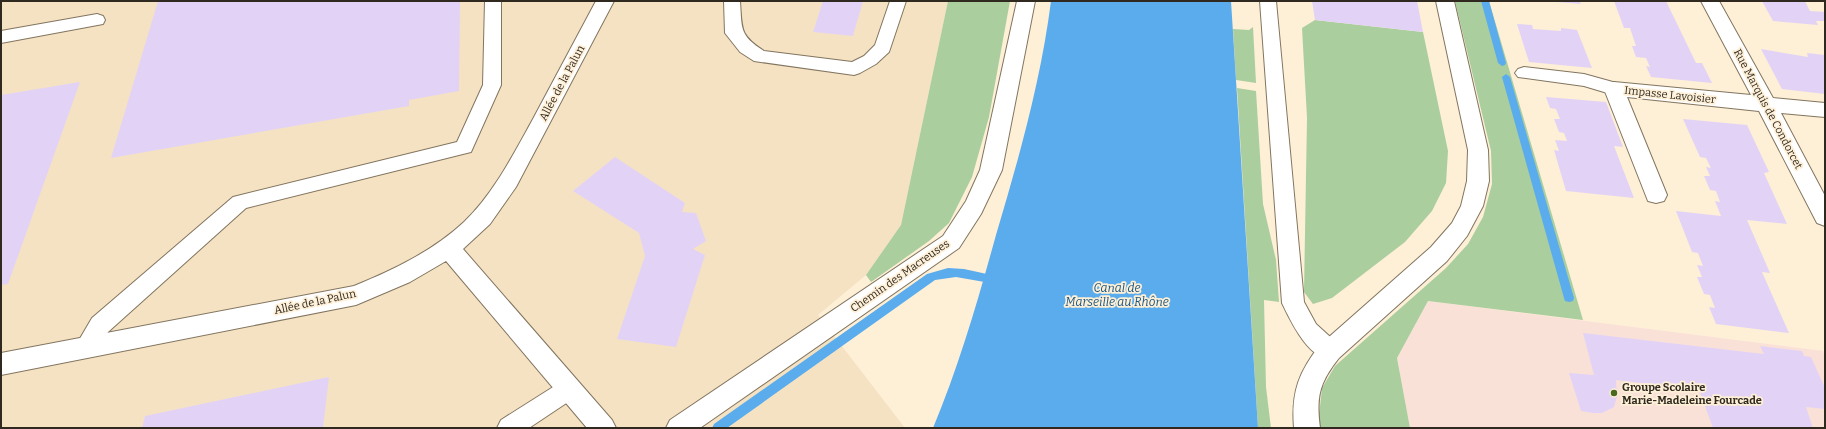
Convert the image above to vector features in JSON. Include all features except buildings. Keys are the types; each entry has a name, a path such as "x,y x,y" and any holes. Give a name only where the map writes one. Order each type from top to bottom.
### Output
{"street":[{"name":"Allée de la Palun","path":"1,364 356,294 389,282 420,266 448,248 471,229 508,183 605,1"},
{"name":"Chemin des Macreuses","path":"679,428 951,242 967,220 981,195 991,170 1026,1"},
{"path":"1306,428 1308,383 1316,368 1330,351 1439,254 1453,239 1472,209 1479,173 1478,150 1445,1"},
{"name":"Rue Marquis de Condorcet","path":"1710,1 1723,22 1825,217"},
{"name":"Impasse Lavoisier","path":"1656,195 1614,89 1825,110"},
{"path":"448,248 603,428"}],"lane":[{"path":"86,347 100,325 240,202 464,147 492,85 493,1"},
{"path":"732,1 734,32 746,48 760,57 854,69 870,60 883,48 898,1"},
{"path":"1268,1 1293,303 1308,331 1330,351"},
{"path":"1,37 97,20"},
{"path":"1524,73 1584,80 1614,89"},
{"path":"509,428 569,389"}],"shaded area":[{"path":"1,1 948,1 901,225 866,275 818,315 905,428 1,428"},
{"name":"Groupe Scolaire Marie-Madeleine Fourcade","path":"1428,301 1823,351 1825,356 1825,428 1410,428 1397,358"}],"green space":[{"path":"948,1 1010,1 989,117 972,177 949,223 929,241 871,282 866,275 901,225"},
{"path":"1455,1 1489,1 1583,320 1428,301 1397,358 1410,428 1320,428 1319,416 1322,388 1335,366 1446,268 1468,244 1483,217 1492,184 1491,151"},
{"path":"1315,20 1423,32 1448,151 1446,183 1432,211 1405,242 1332,298 1313,304 1304,292 1307,118 1302,28"},
{"path":"1253,27 1256,83 1236,80 1233,29 1249,30"},
{"path":"1237,88 1256,91 1263,204 1276,260 1279,302 1264,300 1266,387 1271,428 1258,428"}],"water":[{"name":"Canal de Marseille au Rhône","path":"1051,1 1231,1 1258,428 933,428 968,333 1013,177 1035,89 1047,31"}],"waterway":[{"path":"1485,1 1502,63"},
{"path":"1506,77 1569,298"},
{"path":"718,428 931,277 939,274 956,272 996,280"}],"place":[{"name":"Groupe Scolaire Marie-Madeleine Fourcade","path":"1614,393"}]}
